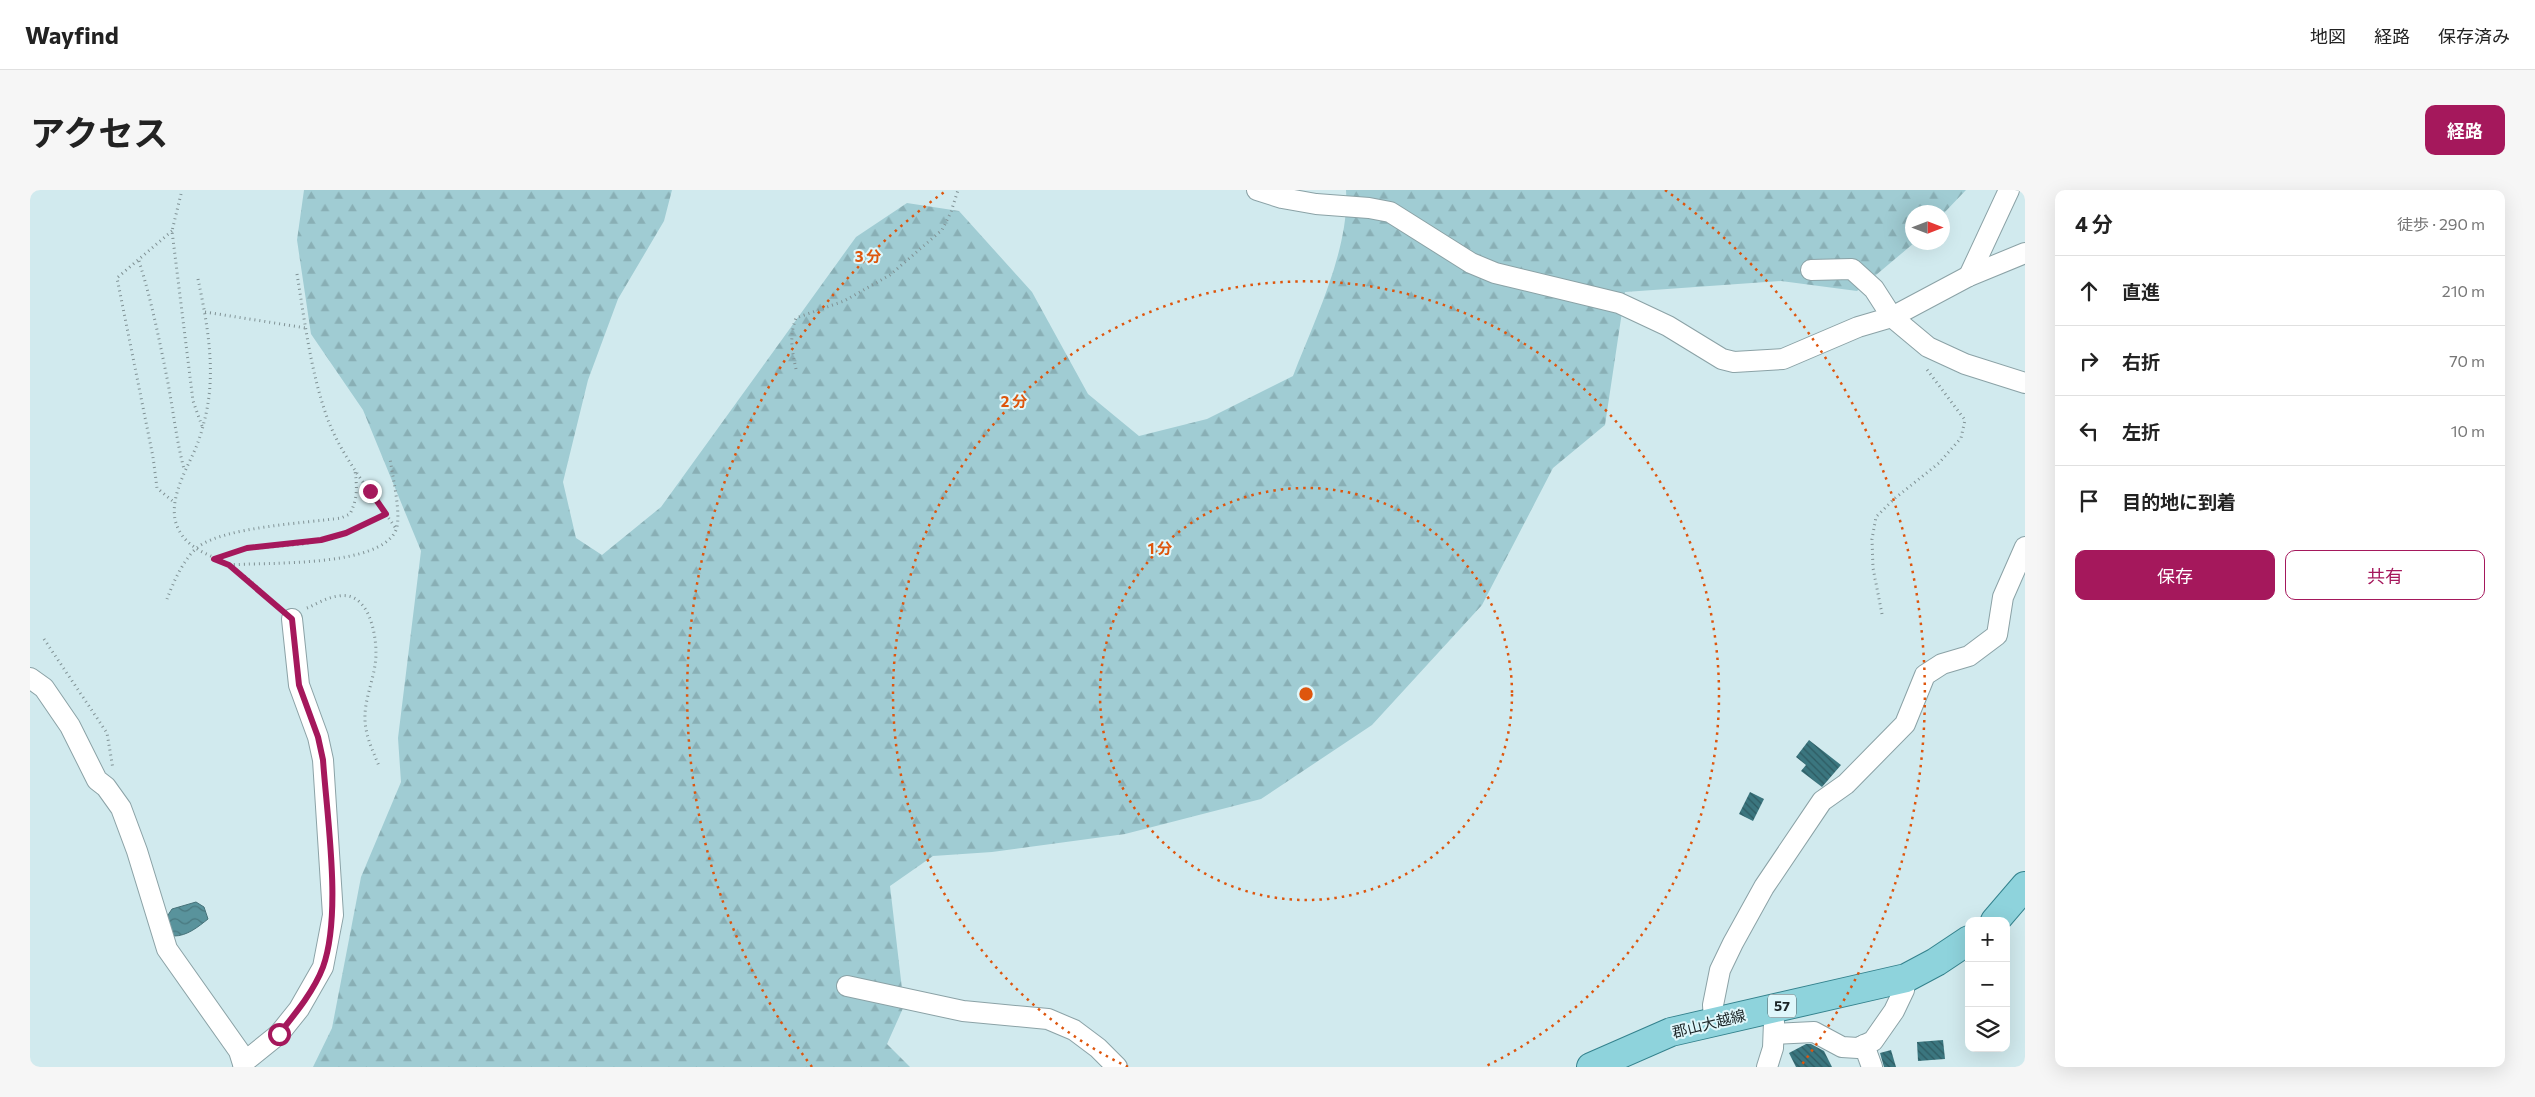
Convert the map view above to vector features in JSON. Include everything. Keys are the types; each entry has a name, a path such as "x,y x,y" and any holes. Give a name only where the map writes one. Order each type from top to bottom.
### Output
{"main road":[{"path":"1998,917 2025,886"},
{"name":"郡山大越線","path":"1591,1067 1671,1032 1714,1021 1774,1021 1906,978 1936,962 1965,943"}],"street":[{"path":"1257,190 1281,194 1316,204 1369,208 1390,212 1471,263 1495,273 1619,303 1668,326 1722,359 1734,362 1783,358 1858,327 1892,317 1969,276 2025,253"},
{"path":"1969,276 2009,190"},
{"path":"1811,270 1852,269 1874,289 1892,317 1919,341 1965,364 2025,383"},
{"path":"1714,1021 1713,1005 1720,970 1749,911 1785,854 1822,801 1846,784 1905,724 1925,675 1942,664 1969,656 1997,635 2003,597 2025,547"},
{"path":"30,678 44,688 70,726 97,780 106,787 121,808 137,851 167,948 239,1051 243,1065 279,1034 299,1009 323,967 333,915 323,760 318,737 299,685 292,619"},
{"path":"1767,1067 1773,1048 1774,1021 1814,1032 1842,1047 1858,1048 1873,1041 1894,1011 1904,990 1906,978"},
{"path":"847,986 963,1011 1048,1019 1074,1030 1098,1048 1117,1067"},
{"path":"1864,1045 1872,1067"}],"path":[{"path":"796,369 791,339 796,318 844,300 890,275 942,230 951,212 958,190"},
{"path":"181,194 172,231 193,401 202,427"},
{"path":"172,231 117,278 153,457 157,488 176,503"},
{"path":"139,261 147,284 167,378 177,444 185,469"},
{"path":"297,274 310,352 328,420 354,469 397,530"},
{"path":"198,279 205,312 210,364 206,413 194,453 185,469 176,503 176,525 189,545 229,565 292,619 303,610 341,595 349,596 362,604 370,616 376,653 365,713 366,730 379,766"},
{"path":"205,312 306,328"},
{"path":"1882,614 1873,568 1872,539 1876,518 1894,499 1939,463 1961,438 1965,420 1918,356 1919,341"},
{"path":"229,565 323,562 351,557 386,543 397,530 396,503 390,458"},
{"path":"167,599 176,576 196,549 208,541 236,533 341,518 350,514 356,502 358,490 354,469"},
{"path":"214,559 247,548 321,540 346,533 386,514"},
{"path":"44,639 107,734 114,772"}],"green space":[{"path":"304,190 672,190 664,221 618,299 588,380 563,482 576,538 602,555 661,507 856,237 907,203 959,211 1032,292 1088,394 1139,436 1207,419 1293,376 1337,260 1346,213 1346,190 1966,190 1950,207 1950,205 1905,205 1906,250 1857,291 1781,281 1625,292 1605,425 1553,468 1482,605 1372,725 1261,799 1125,834 992,852 933,856 890,886 904,1006 887,1044 910,1067 313,1067 332,1028 361,877 401,782 398,738 421,551 363,410 311,334 297,240"}],"water":[{"path":"196,902 204,907 208,919 188,933 174,936 169,930 168,915 172,909"}],"building":[{"path":"1809,740 1841,765 1822,787 1801,771 1806,765 1796,757"},
{"path":"1750,792 1764,799 1753,821 1739,814"},
{"path":"1943,1040 1945,1059 1918,1061 1917,1042"},
{"path":"1806,1044 1811,1044 1824,1051 1832,1067 1796,1067 1789,1053"},
{"path":"1891,1050 1896,1067 1884,1067 1880,1053"}],"route":[{"path":"279,1034 299,1009 323,967 333,915 323,760 318,737 299,685 292,619 229,565 214,559 247,548 304,544 346,533 386,514 370,491"}]}
